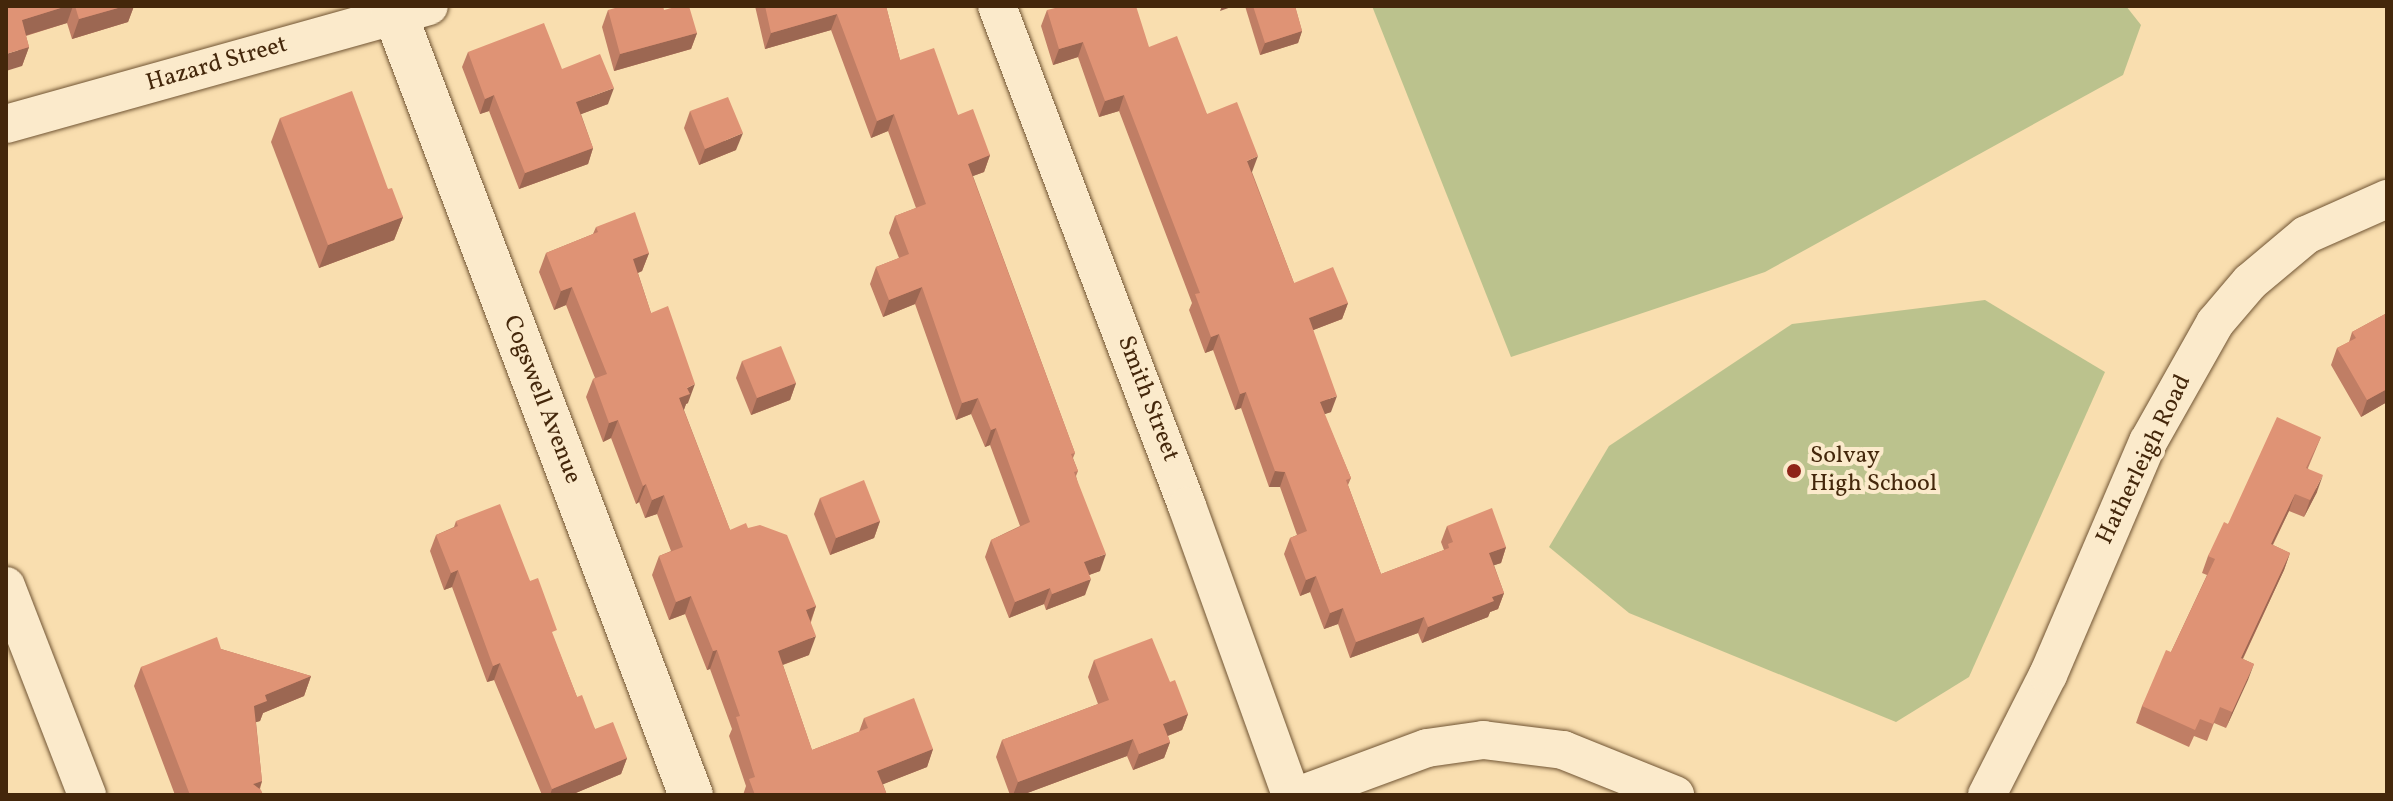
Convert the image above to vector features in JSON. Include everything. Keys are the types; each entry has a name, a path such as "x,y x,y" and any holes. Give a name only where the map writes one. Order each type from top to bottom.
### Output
{"street":[{"name":"Smith Street","path":"997,6 1187,506 1291,795"},
{"name":"Hazard Street","path":"6,124 406,9"},
{"name":"Cogswell Avenue","path":"406,9 691,795"},
{"name":"Hatherleigh Road","path":"1987,795 2048,675 2148,442 2215,323 2250,282 2306,235 2387,199"},
{"path":"6,586 87,795"},
{"path":"1300,795 1427,748 1483,740 1563,750 1675,795"}],"green space":[{"path":"1372,6 2126,6 2141,25 2123,75 1765,272 1511,357"},
{"path":"1985,300 2105,372 1969,677 1896,722 1629,613 1549,547 1609,446 1792,324"}],"building":[{"path":"6,6 67,6 22,20 29,47 6,54"},
{"path":"75,6 125,6 79,19"},
{"path":"622,6 663,6 664,10 689,6 697,33 620,54 608,10"},
{"path":"765,6 886,6 900,60 934,48 958,115 973,109 990,155 968,164 1075,453 1071,454 1078,471 1074,472 1106,554 1084,562 1091,579 1052,594 1050,588 1015,602 991,540 1030,522 996,428 991,430 978,398 962,403 922,287 889,300 876,267 909,254 895,216 926,204 894,114 877,121 837,14 771,33"},
{"path":"1063,6 1136,6 1149,47 1177,36 1207,114 1237,102 1258,156 1247,161 1294,283 1333,267 1348,303 1309,318 1337,396 1320,402 1351,478 1346,480 1381,574 1449,548 1448,544 1453,542 1447,526 1492,508 1506,547 1489,553 1504,593 1492,597 1494,601 1428,627 1424,617 1356,642 1343,608 1330,613 1316,576 1306,580 1290,538 1307,531 1285,472 1275,471 1246,392 1240,394 1219,334 1211,337 1195,294 1200,293 1124,95 1105,101 1083,42 1059,49 1047,10"},
{"path":"1253,6 1295,6 1302,31 1265,43"},
{"path":"544,23 562,69 600,54 614,88 576,102 593,148 525,173 494,95 485,99 468,52"},
{"path":"352,91 388,189 392,188 403,217 328,245 280,118"},
{"path":"728,97 743,133 705,149 690,111"},
{"path":"635,212 649,253 633,259 651,313 668,306 695,384 687,388 690,394 679,398 730,530 746,523 748,528 760,525 787,535 816,606 806,610 816,636 778,651 812,750 868,728 864,718 914,698 933,749 877,771 887,795 755,795 749,779 755,777 736,717 740,716 717,650 713,651 691,596 676,602 659,556 683,547 664,495 652,500 646,484 643,486 618,420 609,423 593,379 607,374 572,287 561,291 546,253 598,232 596,227"},
{"path":"2387,313 2387,389 2367,400 2337,348 2356,338 2352,332"},
{"path":"781,346 796,383 757,398 742,361"},
{"path":"2277,417 2321,437 2306,468 2323,475 2310,500 2295,494 2271,544 2290,553 2241,658 2254,664 2232,712 2220,707 2213,724 2200,719 2195,730 2142,706 2166,650 2171,652 2215,559 2208,556 2224,522 2228,524"},
{"path":"864,480 880,521 836,538 820,498"},
{"path":"500,504 530,581 538,578 557,630 552,632 577,697 582,695 595,729 613,722 627,758 552,789 500,663 493,666 458,570 451,573 436,535 458,526 456,521"},
{"path":"217,637 221,649 311,676 265,695 267,701 254,706 262,781 253,784 263,795 190,795 141,667"},
{"path":"1152,638 1170,682 1175,680 1188,714 1163,724 1170,742 1139,754 1133,739 1018,782 1002,740 1109,700 1094,660"}],"place":[{"name":"Solvay High School","path":"1794,471"}]}
